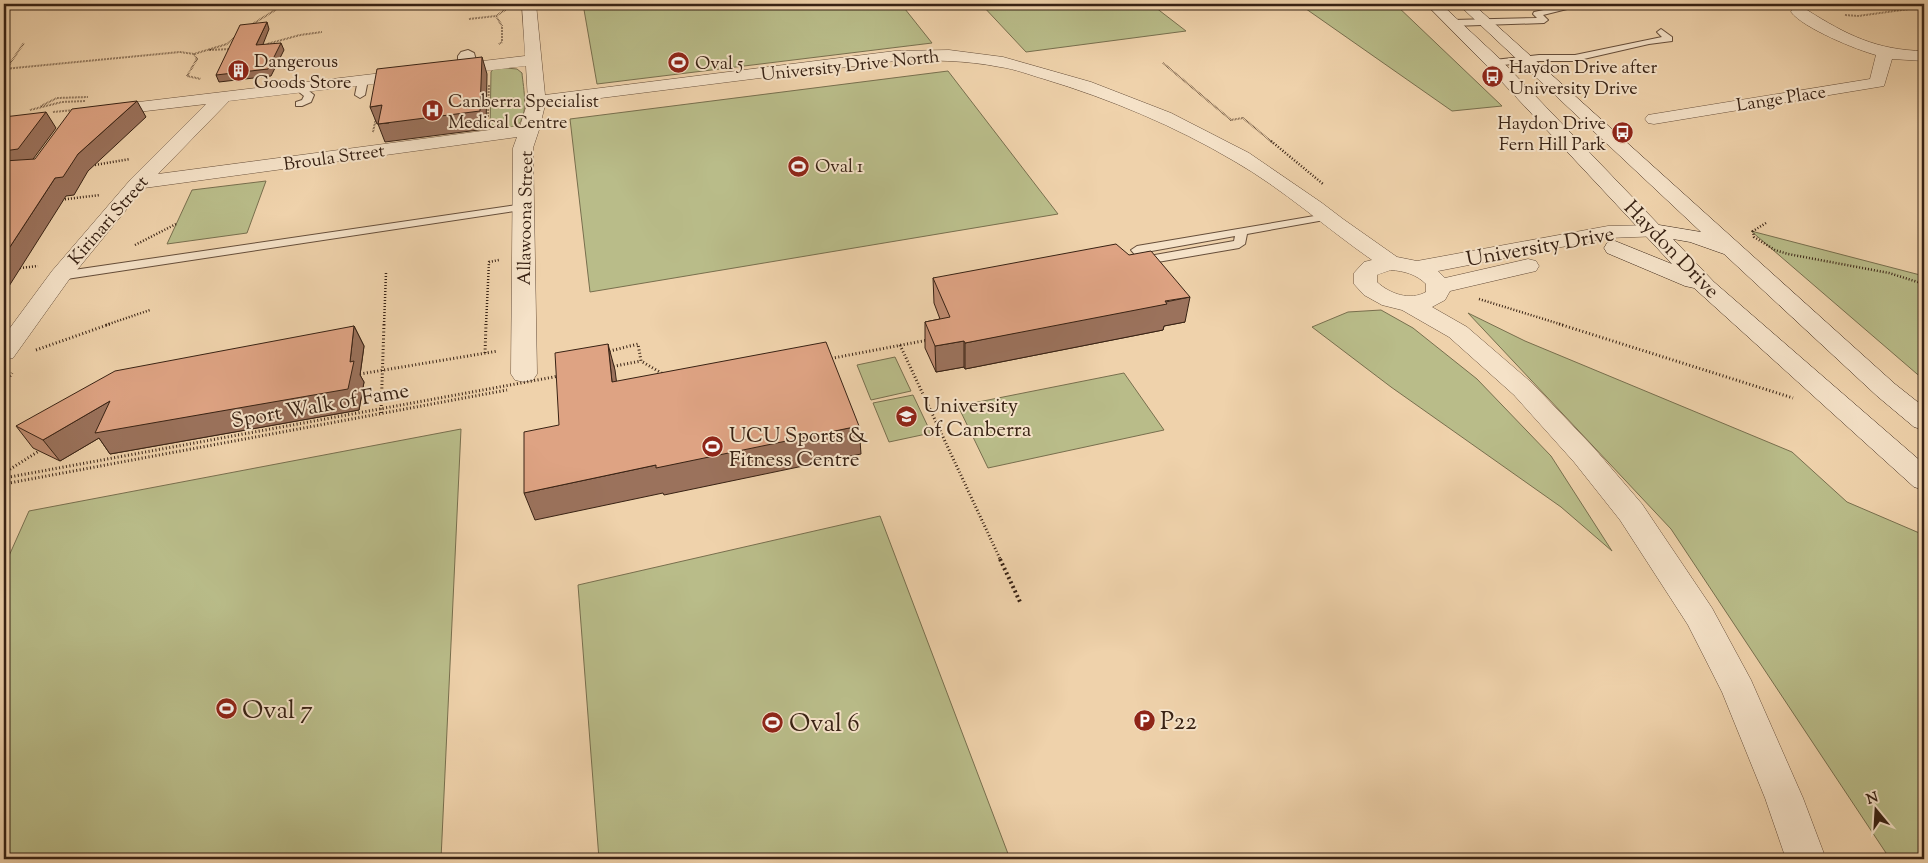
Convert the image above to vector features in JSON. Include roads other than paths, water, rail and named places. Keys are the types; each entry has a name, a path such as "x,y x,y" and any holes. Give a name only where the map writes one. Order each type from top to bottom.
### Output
{"street":[{"name":"Allawoona Street","path":"523,380 523,148 530,130 537,101 528,4"},
{"name":"Haydon Drive","path":"1433,4 1494,63 1706,287 1924,480"},
{"name":"Haydon Drive","path":"1465,4 1886,390 1924,421"},
{"path":"1799,4 1801,5 1799,12 1842,38 1861,46 1885,53 1924,56"},
{"name":"Lange Place","path":"1654,119 1878,82 1885,53"},
{"name":"University Drive North","path":"537,101 895,56 949,55 1003,62 1085,86 1165,117 1242,157 1315,207 1330,220 1391,263"},
{"path":"90,107 304,90 362,88 466,66 534,60"},
{"name":"Kirinari Street","path":"4,353 52,270 223,97"},
{"name":"Broula Street","path":"138,183 530,130"},
{"path":"1614,140 1620,158 1642,178 1660,199 1667,220 1653,231"},
{"name":"University Drive North","path":"1330,220 1365,273 1366,284 1378,294 1408,303"},
{"path":"1653,231 1676,232 1709,240 1748,263"},
{"name":"University Drive","path":"1408,303 1426,301 1437,292 1475,277 1628,245 1653,231"},
{"name":"University Drive","path":"1416,268 1608,232 1653,231"},
{"path":"1614,248 1706,287"},
{"path":"1365,273 1372,267 1391,263 1416,268 1432,276 1437,292 1458,332"},
{"path":"1408,303 1458,332 1523,389 1584,455 1631,512 1700,617 1739,690 1784,798 1806,859"}],"lane":[{"path":"331,6 348,4"},
{"path":"1452,23 1544,20 1537,14 1583,4"},
{"path":"1494,63 1539,58 1575,58 1649,41 1669,39 1661,32"},
{"path":"298,108 306,102 308,95 304,90"},
{"path":"52,270 524,207"},
{"path":"1242,231 1239,244 1146,260 1137,250 1242,231 1330,220"}],"place":[{"name":"Oval 5","path":"679,63"},
{"name":"Dangerous Goods Store","path":"238,71"},
{"name":"Haydon Drive after University Drive","path":"1493,77"},
{"name":"Canberra Specialist Medical Centre","path":"432,111"},
{"name":"Haydon Drive Fern Hill Park","path":"1622,133"},
{"name":"Oval 1","path":"799,166"},
{"name":"University of Canberra","path":"907,417"},
{"name":"UCU Sports & Fitness Centre","path":"713,447"},
{"name":"Oval 7","path":"226,709"},
{"name":"P22","path":"1144,720"},
{"name":"Oval 6","path":"773,722"}]}
